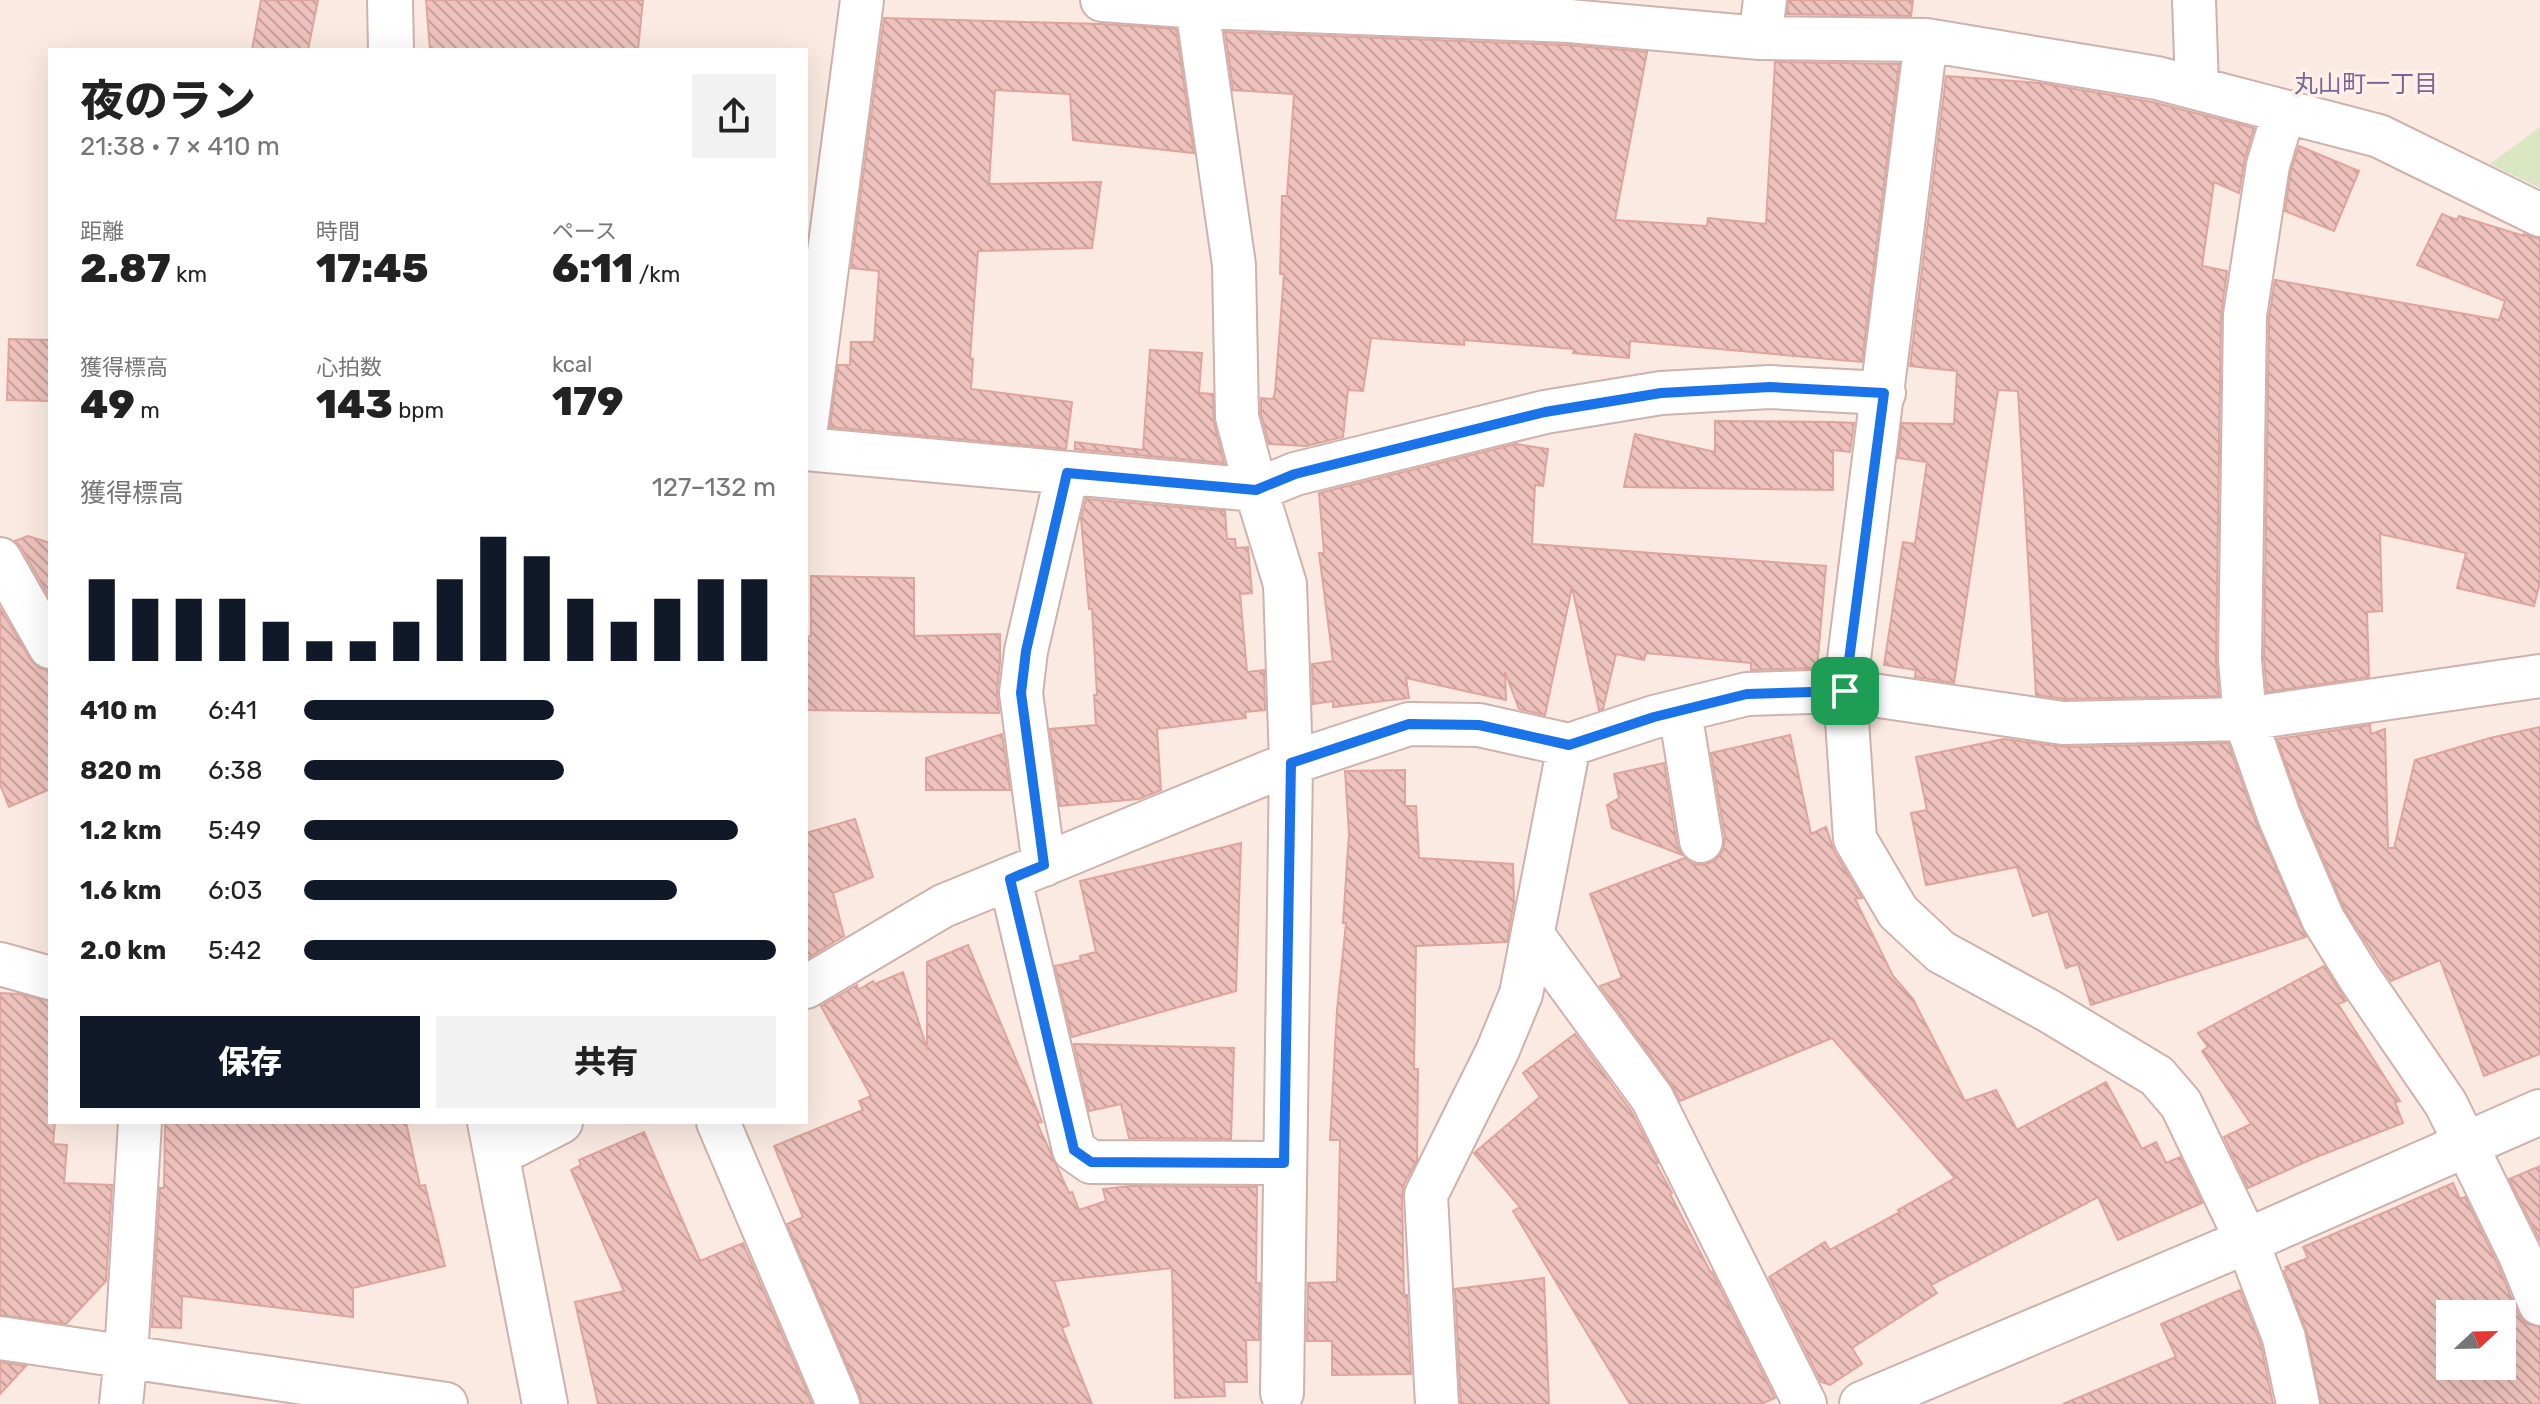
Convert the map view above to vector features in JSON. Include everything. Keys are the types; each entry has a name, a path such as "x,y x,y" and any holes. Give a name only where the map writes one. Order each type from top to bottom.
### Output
{"street":[{"path":"390,0 391,48"},
{"path":"808,413 862,0"},
{"path":"1102,0 1570,10 1763,19 1926,40 2157,78 2379,136 2540,215"},
{"path":"2194,0 2197,88"},
{"path":"1198,4 1234,265 1237,417 1285,584 1291,763 1284,1163 1285,1400"},
{"path":"1926,40 1845,691 1855,839 1898,912 1941,952 2049,1011 2157,1076 2181,1104 2247,1241 2284,1338 2298,1404"},
{"path":"2284,112 2268,165 2245,315 2240,645 2245,719 2279,816 2323,919 2446,1104 2520,1255 2540,1304"},
{"path":"808,449 1256,490 1295,474 1545,412 1646,395 1770,387 1884,393"},
{"path":"1067,473 1026,651 1021,693 1027,872 1074,1150 1091,1162 1284,1163"},
{"path":"0,559 48,643"},
{"path":"808,986 943,906 1291,763 1409,724 1479,725 1569,745 1654,717 1747,694 1845,691 2063,723 2245,719 2540,676"},
{"path":"1680,711 1701,841"},
{"path":"1437,1404 1426,1195 1497,1052 1521,994 1569,745"},
{"path":"1534,937 1652,1098 1805,1404"},
{"path":"0,964 48,977"},
{"path":"1862,1404 2247,1241 2540,1112"},
{"path":"121,1404 140,1124"},
{"path":"545,1404 494,1139 553,1124"},
{"path":"719,1124 838,1404"},
{"path":"0,1338 446,1404"}],"green space":[{"path":"2540,127 2540,188 2490,164"}],"building":[{"path":"261,0 318,0 308,48 252,48"},
{"path":"426,0 643,0 638,48 430,48"},
{"path":"1788,0 1913,0 1911,16 1787,14"},
{"path":"884,18 1176,29 1194,153 1073,140 1070,94 995,90 989,184 1101,182 1092,248 978,251 970,358 973,359 971,389 1072,402 1066,449 830,427 838,365 850,365 851,342 874,342 879,271 851,268"},
{"path":"1225,32 1567,45 1647,52 1615,220 1707,226 1708,218 1766,224 1775,62 1899,64 1862,362 1630,341 1629,358 1573,353 1574,349 1464,340 1464,345 1371,338 1363,391 1348,390 1343,437 1306,446 1269,444 1261,414 1261,398 1273,399 1275,392 1284,274 1280,274 1282,196 1287,196 1294,94 1233,90"},
{"path":"1946,76 2040,83 2152,102 2254,128 2239,193 2214,182 2202,266 2227,271 2221,315 2216,660 2219,696 2065,699 2036,695 2018,391 1998,390 1954,683 1915,677 1916,670 1884,665 1903,542 1915,544 1927,462 1898,458 1902,423 1954,424 1957,371 1910,366"},
{"path":"2299,146 2359,171 2334,231 2285,211 2291,170"},
{"path":"2442,214 2540,239 2540,582 2534,606 2457,588 2466,553 2380,534 2382,611 2367,612 2369,677 2267,692 2264,659 2269,317 2275,280 2499,320 2505,301 2417,265"},
{"path":"9,339 48,340 48,401 7,400"},
{"path":"1150,350 1202,353 1199,393 1213,394 1214,423 1224,463 1075,449 1075,442 1143,450"},
{"path":"1715,421 1854,423 1850,452 1833,450 1833,490 1624,487 1635,434 1715,452"},
{"path":"1516,444 1548,449 1543,486 1535,485 1532,544 1826,566 1817,668 1751,670 1751,663 1646,653 1644,660 1616,654 1603,709 1599,710 1572,587 1545,715 1519,709 1505,672 1506,700 1406,678 1409,698 1333,707 1333,701 1313,704 1312,664 1333,661 1319,553 1324,553 1319,493"},
{"path":"1086,499 1225,511 1227,539 1235,539 1236,548 1248,547 1252,593 1240,594 1247,672 1264,670 1265,710 1245,712 1246,718 1157,729 1161,790 1139,799 1060,806 1050,729 1096,725 1092,609 1089,609 1081,518"},
{"path":"28,536 48,542 48,594 21,547 15,541"},
{"path":"811,576 914,578 914,636 1000,634 999,713 808,710 808,637 811,636"},
{"path":"0,608 30,659 39,668 48,670 48,790 9,807 0,784"},
{"path":"2370,725 2371,734 2385,729 2388,848 2394,848 2415,760 2540,727 2540,1054 2484,1076 2440,960 2391,981 2344,908 2301,807 2277,739"},
{"path":"1002,734 1010,790 926,790 926,758"},
{"path":"1790,735 1811,834 1826,827 1834,851 1862,898 1855,899 1893,976 1913,999 1965,1101 1996,1090 2017,1130 2106,1082 2142,1149 2156,1142 2166,1163 2180,1157 2202,1203 2118,1240 2098,1197 1931,1285 1937,1293 1852,1348 1862,1364 1830,1385 1821,1382 1769,1277 1825,1242 1830,1250 1955,1178 1832,1038 1680,1101 1600,986 1622,978 1590,894 1685,858 1693,864 1704,865 1716,860 1723,850 1725,837 1711,753"},
{"path":"2004,739 2064,747 2228,743 2257,825 2306,937 2091,1005 2078,964 2066,968 2048,911 2033,916 2017,867 1926,885 1911,813 1927,810 1916,757"},
{"path":"1664,763 1677,845 1682,855 1612,828 1607,805 1619,798 1614,774"},
{"path":"1405,770 1405,806 1416,806 1419,858 1513,864 1514,902 1507,942 1416,946 1414,1069 1418,1069 1417,1160 1404,1184 1402,1196 1404,1295 1407,1295 1411,1374 1332,1375 1332,1341 1307,1341 1308,1283 1337,1282 1340,1140 1330,1140 1337,1010 1346,923 1343,923 1349,834 1345,771"},
{"path":"855,819 873,877 833,893 844,936 808,958 808,832"},
{"path":"1241,843 1236,991 1072,1037 1055,966 1081,960 1080,956 1096,952 1080,881"},
{"path":"968,945 1042,1122 1037,1123 1079,1210 1106,1201 1103,1189 1130,1186 1257,1187 1259,1340 1246,1340 1247,1382 1224,1382 1225,1396 1175,1398 1172,1268 1054,1281 1069,1325 1062,1328 1092,1404 862,1404 787,1224 803,1217 774,1146 863,1110 859,1101 871,1096 821,1006 857,985 858,990 873,981 875,984 903,972 927,1049 927,962"},
{"path":"2324,966 2346,1001 2338,1004 2400,1101 2395,1102 2403,1123 2248,1188 2224,1137 2251,1124 2202,1051 2208,1047 2198,1033"},
{"path":"0,993 48,1001 48,1124 55,1124 53,1144 67,1145 64,1183 112,1185 106,1281 66,1324 0,1315"},
{"path":"1575,1034 1631,1111 1775,1398 1761,1404 1630,1404 1513,1211 1520,1207 1474,1153 1540,1097 1523,1073"},
{"path":"1074,1044 1234,1048 1231,1139 1129,1138 1121,1104 1089,1111"},
{"path":"165,1124 406,1124 420,1186 425,1185 445,1266 353,1288 353,1317 182,1296 181,1328 152,1327 160,1188 164,1188"},
{"path":"644,1132 700,1261 743,1243 812,1404 598,1404 575,1302 624,1291 571,1170 581,1165 579,1160"},
{"path":"2540,1166 2540,1241 2509,1179"},
{"path":"2453,1183 2460,1199 2465,1197 2512,1300 2436,1300 2436,1380 2516,1380 2516,1309 2526,1323 2540,1327 2540,1404 2321,1404 2307,1333 2284,1271 2287,1270 2285,1267 2308,1258 2303,1247"},
{"path":"1544,1278 1549,1404 1461,1404 1455,1289"},
{"path":"2240,1290 2261,1345 2273,1404 2063,1404 2176,1357 2161,1324"},
{"path":"0,1362 26,1366 0,1394"}],"district":[{"name":"丸山町一丁目","path":"2366,84"}],"route":[{"path":"1770,387 1884,393 1845,691 1747,694 1654,717 1569,745 1479,725 1409,724 1291,763 1284,1163 1091,1162 1074,1150 1010,879 1044,865 1021,693 1026,651 1067,473 1256,490 1295,474 1545,412 1661,393 1770,387"}]}
